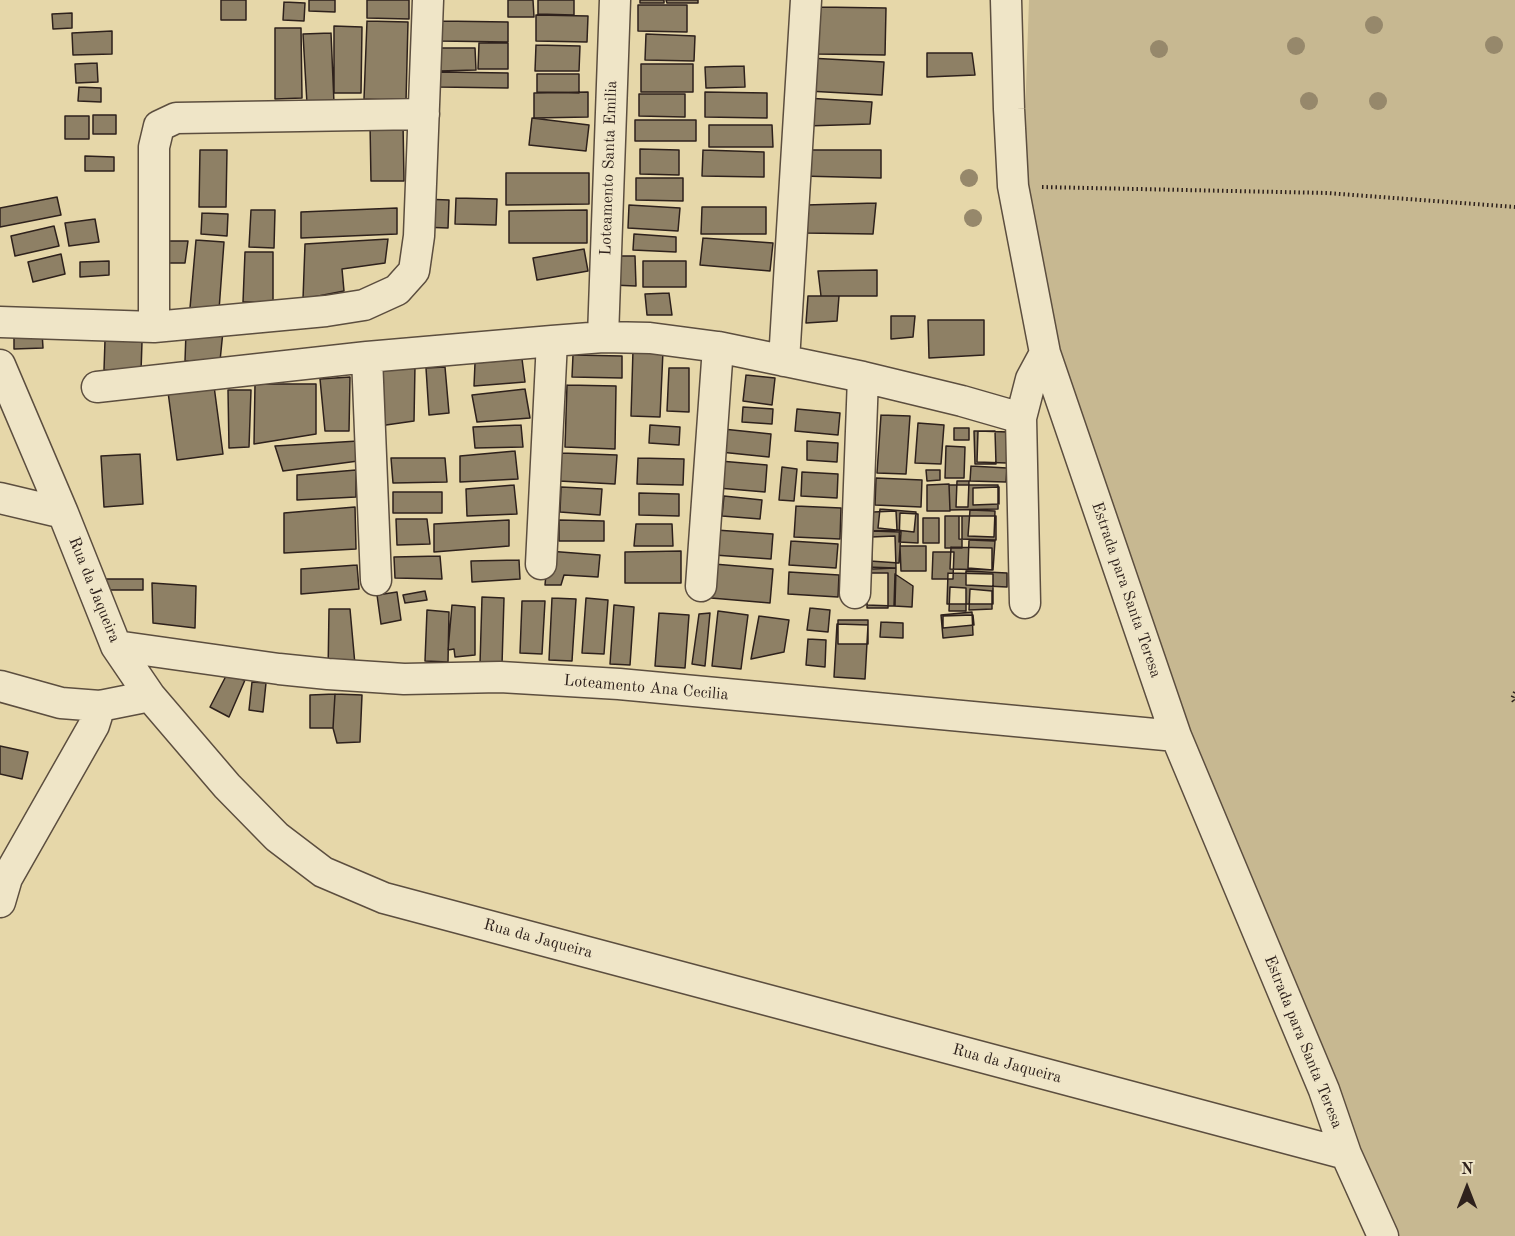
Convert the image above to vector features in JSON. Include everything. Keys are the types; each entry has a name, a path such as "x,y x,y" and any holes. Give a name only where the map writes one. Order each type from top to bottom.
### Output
{"street":[{"path":"0,321 154,327 336,310 364,305 397,290 414,271 419,236 428,0"},
{"name":"Loteamento Santa Emilia","path":"603,337 615,0"},
{"path":"784,361 806,0"},
{"name":"Estrada para Santa Teresa","path":"1006,0 1014,186 1045,353 1176,736 1324,1090 1346,1154 1383,1236"},
{"path":"154,327 154,147 159,126 176,118 424,114"},
{"path":"97,387 367,357 603,337 650,338 718,347 863,377 1021,418"},
{"path":"542,564 552,341"},
{"path":"701,586 718,347"},
{"path":"1024,603 1021,418 1031,379 1045,353"},
{"path":"367,357 376,580"},
{"name":"Rua da Jaqueira","path":"0,366 63,513 116,646 150,696 227,786 277,837 323,872 384,898 1346,1154"},
{"path":"855,593 863,377"},
{"path":"0,498 63,513"},
{"name":"Loteamento Ana Cecilia","path":"116,646 245,665 328,674 404,679 500,677 619,684 1176,736"},
{"path":"0,686 62,703 100,706 150,696"},
{"path":"2,886 94,725 100,706"}],"path":[{"path":"1014,186 1327,193 1515,207"},
{"path":"1515,692 1512,699 1515,703"}],"shaded area":[{"path":"1029,0 1515,0 1515,1236 1383,1236 1176,736 1016,206 1027,176 1025,116"}],"building":[{"path":"221,0 246,0 246,20 221,20"},
{"path":"309,0 335,0 335,12 309,11"},
{"path":"367,0 409,0 409,19 367,18"},
{"path":"508,0 533,0 534,17 508,17"},
{"path":"538,0 574,0 574,15 538,14"},
{"path":"640,0 664,0 664,3 640,3"},
{"path":"666,0 698,0 698,3 667,3"},
{"path":"284,2 305,3 304,21 283,20"},
{"path":"638,5 687,5 687,32 638,31"},
{"path":"819,7 886,8 885,55 818,54"},
{"path":"72,13 72,28 53,29 52,14"},
{"path":"536,15 588,16 587,42 536,41"},
{"path":"367,21 408,22 406,101 364,99"},
{"path":"440,21 508,22 508,42 439,41"},
{"path":"334,26 362,27 361,93 334,93"},
{"path":"275,28 301,28 302,98 275,99"},
{"path":"112,31 112,54 73,55 72,33"},
{"path":"331,33 334,103 307,104 303,34"},
{"path":"646,34 695,36 694,61 645,60"},
{"path":"479,43 508,43 508,69 478,69"},
{"path":"536,45 580,46 579,71 535,71"},
{"path":"438,48 475,48 476,70 439,71"},
{"path":"927,53 972,53 975,75 927,77"},
{"path":"809,58 884,62 882,95 807,91"},
{"path":"97,63 98,82 76,83 75,64"},
{"path":"641,64 693,64 693,92 641,92"},
{"path":"744,66 745,87 706,88 705,67"},
{"path":"439,72 508,73 508,88 439,87"},
{"path":"537,74 579,74 579,93 537,92"},
{"path":"79,87 101,88 101,102 78,101"},
{"path":"588,92 588,117 534,118 534,93"},
{"path":"705,92 767,93 767,118 705,117"},
{"path":"639,94 685,94 685,117 639,116"},
{"path":"806,98 872,102 870,124 806,126"},
{"path":"93,115 116,115 116,134 93,134"},
{"path":"65,116 89,116 89,139 65,139"},
{"path":"532,118 589,125 586,151 529,145"},
{"path":"635,120 696,120 696,141 635,141"},
{"path":"370,123 403,123 404,181 371,181"},
{"path":"709,125 772,125 773,147 709,147"},
{"path":"640,149 679,150 679,175 640,174"},
{"path":"200,150 227,150 226,207 199,207"},
{"path":"703,150 764,152 764,177 702,176"},
{"path":"801,150 881,150 881,178 801,176"},
{"path":"85,156 114,157 114,171 85,171"},
{"path":"506,173 589,173 589,204 506,205"},
{"path":"636,178 683,178 683,201 636,200"},
{"path":"57,197 61,215 0,227 0,208"},
{"path":"456,198 497,199 496,225 455,224"},
{"path":"423,199 449,200 448,228 421,227"},
{"path":"876,203 873,234 806,233 806,205"},
{"path":"629,205 680,208 678,231 628,228"},
{"path":"702,207 766,207 766,234 701,234"},
{"path":"397,208 397,234 301,238 301,212"},
{"path":"251,210 275,210 274,248 249,247"},
{"path":"587,210 587,243 509,243 509,211"},
{"path":"202,213 228,214 227,236 201,234"},
{"path":"95,219 99,242 69,246 65,223"},
{"path":"54,226 59,246 15,256 11,236"},
{"path":"634,234 676,237 676,252 633,250"},
{"path":"703,238 773,243 770,271 700,265"},
{"path":"388,239 385,263 342,269 344,291 303,299 305,244"},
{"path":"196,240 224,242 219,310 190,308"},
{"path":"162,241 188,241 185,263 162,263"},
{"path":"584,249 588,271 537,280 533,258"},
{"path":"245,252 273,252 273,302 243,302"},
{"path":"61,254 65,274 33,282 28,262"},
{"path":"613,256 635,256 636,286 612,285"},
{"path":"109,261 109,275 80,277 80,262"},
{"path":"643,261 686,261 686,287 643,287"},
{"path":"877,270 877,296 821,296 818,271"},
{"path":"669,293 672,315 647,315 645,294"},
{"path":"808,296 839,296 837,321 806,323"},
{"path":"891,316 915,316 913,337 891,339"},
{"path":"928,320 984,320 984,355 929,358"},
{"path":"223,331 220,361 185,361 186,332"},
{"path":"42,332 43,348 14,349 14,333"},
{"path":"105,340 142,342 141,372 104,370"},
{"path":"633,350 663,351 660,417 631,416"},
{"path":"573,355 622,356 622,378 572,377"},
{"path":"522,359 525,382 474,386 475,363"},
{"path":"415,365 414,421 379,426 380,367"},
{"path":"445,367 449,413 429,415 426,368"},
{"path":"669,368 689,368 689,412 667,411"},
{"path":"746,375 775,378 772,405 743,401"},
{"path":"350,377 349,431 325,431 320,379"},
{"path":"255,384 316,384 316,434 254,444"},
{"path":"567,385 616,386 615,449 565,447"},
{"path":"214,386 223,454 177,460 168,392"},
{"path":"525,389 530,418 477,422 472,395"},
{"path":"228,390 251,390 249,447 229,448"},
{"path":"743,407 773,409 772,424 742,422"},
{"path":"797,409 840,413 838,435 795,431"},
{"path":"881,415 910,416 906,474 877,473"},
{"path":"918,423 944,425 941,464 915,463"},
{"path":"521,425 523,447 475,448 473,427"},
{"path":"650,425 680,427 679,445 649,443"},
{"path":"954,428 969,428 969,440 954,440"},
{"path":"723,429 771,434 769,457 720,452"},
{"path":"974,431 995,431 996,464 975,464"},
{"path":"978,431 1008,432 1007,463 977,462"},
{"path":"358,441 358,461 283,471 275,446"},
{"path":"807,441 838,443 837,462 807,460"},
{"path":"946,446 965,447 964,478 945,478"},
{"path":"515,451 518,479 460,482 460,456"},
{"path":"561,453 617,455 615,484 559,481"},
{"path":"140,454 143,504 104,507 101,456"},
{"path":"391,458 445,458 447,482 393,483"},
{"path":"638,458 684,459 683,485 637,484"},
{"path":"720,461 767,465 765,492 718,488"},
{"path":"971,466 1007,468 1006,482 970,481"},
{"path":"782,467 797,469 794,501 779,500"},
{"path":"356,470 356,497 297,500 297,475"},
{"path":"926,470 940,470 940,480 927,481"},
{"path":"802,472 838,474 837,498 801,496"},
{"path":"876,478 922,480 921,507 875,505"},
{"path":"957,481 969,481 968,507 956,507"},
{"path":"949,484 950,511 927,511 927,485"},
{"path":"514,485 517,514 467,516 466,489"},
{"path":"949,485 998,485 998,509 950,510"},
{"path":"561,487 602,489 600,515 560,512"},
{"path":"999,487 999,504 973,505 973,488"},
{"path":"393,492 442,492 442,513 393,513"},
{"path":"639,493 679,494 679,516 639,515"},
{"path":"724,496 762,500 760,519 722,516"},
{"path":"796,506 841,508 840,539 794,537"},
{"path":"355,507 356,549 284,553 284,513"},
{"path":"880,509 916,512 914,532 878,528"},
{"path":"970,510 995,511 994,537 968,536"},
{"path":"896,511 897,530 873,531 873,512"},
{"path":"900,513 918,514 918,543 899,542"},
{"path":"945,516 962,516 962,548 945,548"},
{"path":"959,516 996,516 996,540 959,539"},
{"path":"923,518 939,518 939,543 923,543"},
{"path":"396,519 427,519 430,544 397,545"},
{"path":"509,520 509,546 434,552 434,524"},
{"path":"559,520 604,521 604,541 559,541"},
{"path":"636,524 672,524 673,546 634,546"},
{"path":"716,530 773,534 771,559 714,555"},
{"path":"871,531 901,532 899,563 870,561"},
{"path":"895,536 896,568 872,569 871,537"},
{"path":"969,540 995,541 993,570 968,568"},
{"path":"791,541 838,544 836,568 789,565"},
{"path":"900,546 926,546 926,571 901,571"},
{"path":"951,547 992,548 992,570 950,569"},
{"path":"548,551 600,555 598,577 564,575 561,585 545,585"},
{"path":"681,551 681,583 625,583 625,552"},
{"path":"933,552 954,552 953,579 932,579"},
{"path":"440,556 442,579 395,578 394,557"},
{"path":"519,560 520,579 472,582 471,561"},
{"path":"714,564 773,569 770,603 711,598"},
{"path":"357,565 359,589 301,594 301,569"},
{"path":"866,567 896,568 895,606 866,605"},
{"path":"966,571 1007,573 1007,587 966,585"},
{"path":"789,572 839,575 838,597 788,594"},
{"path":"868,573 888,573 888,608 867,608"},
{"path":"948,573 993,574 993,604 947,604"},
{"path":"895,574 913,586 912,607 894,606"},
{"path":"105,579 143,579 143,590 105,590"},
{"path":"152,583 196,586 195,628 153,623"},
{"path":"950,587 966,588 966,611 949,611"},
{"path":"970,589 992,591 992,609 969,610"},
{"path":"425,591 427,600 405,603 403,595"},
{"path":"397,592 401,620 381,624 377,595"},
{"path":"482,597 504,598 502,665 480,664"},
{"path":"552,598 576,599 572,661 549,660"},
{"path":"586,598 608,600 604,654 582,653"},
{"path":"522,601 545,601 542,654 520,653"},
{"path":"452,605 475,607 475,655 455,657 454,649 448,650"},
{"path":"614,605 634,607 630,665 610,664"},
{"path":"810,608 830,610 828,632 807,630"},
{"path":"329,609 350,609 356,676 328,674"},
{"path":"427,610 449,612 448,662 425,661"},
{"path":"718,611 748,615 741,669 712,666"},
{"path":"972,612 973,635 943,638 941,615"},
{"path":"659,613 689,615 685,668 655,666"},
{"path":"710,613 705,666 692,664 699,614"},
{"path":"973,615 974,625 943,628 943,616"},
{"path":"759,616 789,620 784,652 751,659"},
{"path":"838,620 868,620 868,644 838,644"},
{"path":"881,622 903,623 903,638 880,637"},
{"path":"837,624 868,625 865,679 834,677"},
{"path":"808,639 826,640 825,667 806,665"},
{"path":"226,676 245,680 229,717 210,707"},
{"path":"252,682 266,683 263,712 249,710"},
{"path":"335,694 333,728 310,728 310,695"},
{"path":"335,694 362,695 360,742 337,743 333,728"},
{"path":"0,746 28,752 22,779 0,774"}]}
